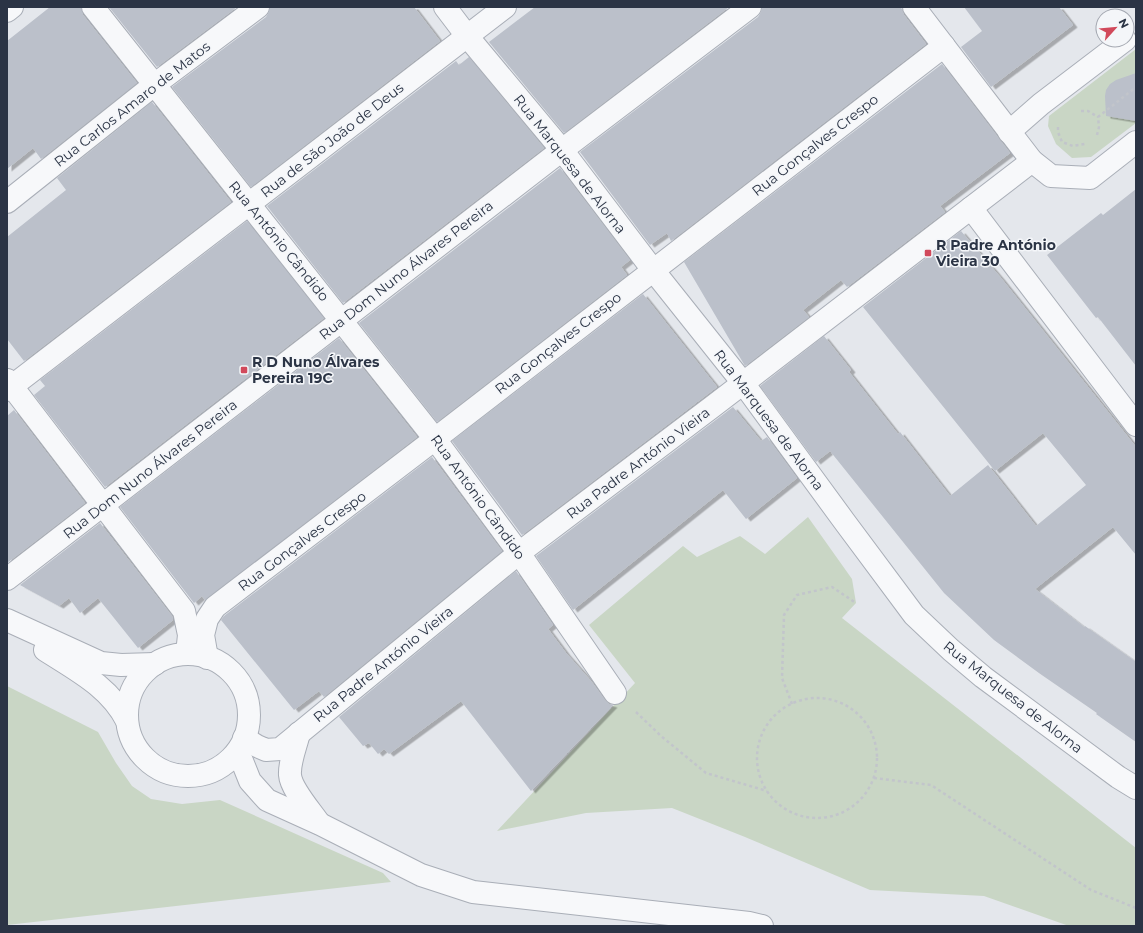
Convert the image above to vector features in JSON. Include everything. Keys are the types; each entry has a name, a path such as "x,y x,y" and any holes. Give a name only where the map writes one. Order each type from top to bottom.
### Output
{"street":[{"path":"7,11 12,7"},
{"name":"Rua António Cândido","path":"93,7 435,439 519,553 615,692"},
{"name":"Rua Carlos Amaro de Matos","path":"7,202 154,85 258,7"},
{"name":"Rua Marquesa de Alorna","path":"445,7 467,36 562,150 653,270 743,383 914,615 951,650 983,677 1118,777 1136,788"},
{"name":"Rua de São João de Deus","path":"9,386 505,7"},
{"name":"Rua Dom Nuno Álvares Pereira","path":"7,579 562,150 750,7"},
{"path":"914,7 1032,161 1051,176 1090,178 1136,142"},
{"name":"Rua Gonçalves Crespo","path":"197,656 207,619 215,607 944,46"},
{"path":"1009,132 1041,104 1114,48"},
{"name":"Rua Padre António Vieira","path":"241,744 257,746 266,750 280,749 519,553 1032,161"},
{"path":"971,208 1136,425"},
{"path":"9,386 184,611 189,635 197,656"},
{"path":"7,620 100,663 121,665 155,664"},
{"path":"7,626 100,686 121,710 127,721"},
{"path":"178,654 197,656 216,661 232,673 243,689 249,708 248,728 241,744 228,762 210,773 190,777 169,774 150,764 136,749 128,730 126,709 132,689 143,672 159,660 178,654"},
{"path":"300,733 292,760 290,774 291,780 297,792 320,824"},
{"path":"241,744 250,781 267,800 320,824 421,875 473,892 749,923 762,926"}],"path":[{"path":"1098,117 1136,87"},
{"path":"1075,112 1088,111 1098,117"},
{"path":"1096,137 1099,128 1098,117"},
{"path":"1058,122 1058,132 1062,142 1073,146 1084,145 1090,141"},
{"path":"792,704 782,678 784,615 788,608 797,595 832,587 856,604"},
{"path":"615,692 661,736 706,773 767,791"},
{"path":"812,698 832,700 851,708 866,723 875,741 878,760 874,778 865,795 851,809 834,817 815,818 796,815 780,805 767,791 759,772 757,751 763,732 775,715 792,704 812,698"},
{"path":"874,778 931,785 1091,890 1136,908"}],"green space":[{"path":"1136,49 1136,123 1091,157 1072,158 1056,144 1048,126 1049,116"},
{"path":"808,517 852,579 856,603 842,618 1136,848 1136,926 1069,926 984,896 870,890 672,808 586,813 497,831 635,683 589,625 683,546 697,557 740,536 765,554"},
{"path":"7,686 98,732 116,763 132,786 151,799 182,804 220,800 383,873 391,882 7,925"}],"building":[{"path":"50,7 81,7 83,15 137,83 41,159 33,148 7,169 7,41"},
{"path":"109,7 237,7 157,67"},
{"path":"270,7 414,7 440,41 251,187 172,87 266,17"},
{"path":"535,7 729,7 564,133 489,42"},
{"path":"762,7 901,7 904,15 926,44 671,241 667,233 650,245 580,152 758,17"},
{"path":"964,7 1059,7 1073,25 991,87 961,47 982,31"},
{"path":"469,57 544,148 343,303 267,206 456,61 459,65"},
{"path":"942,64 1010,153 940,206 945,212 847,287 841,280 803,310 809,317 745,366 684,262"},
{"path":"1136,73 1136,121 1106,116 1105,96 1106,90 1110,84 1116,80"},
{"path":"152,102 231,202 24,361 7,339 7,237 66,190 57,178"},
{"path":"560,168 630,260 621,267 627,275 437,422 359,323"},
{"path":"1136,189 1136,366 1047,255 1101,213 1103,215"},
{"path":"247,221 324,318 105,487 34,395 45,386 40,380"},
{"path":"961,231 1001,278 1136,447 1136,555 1113,527 1035,589 1084,627 1085,626 1136,662 1136,742 994,640 944,593 830,451 816,462 760,386 824,336 851,370 849,372 898,434 900,432 950,496 988,465 1036,526 1086,485 1043,433 995,471 863,307"},
{"path":"643,294 717,387 522,535 452,441"},
{"path":"339,338 417,437 205,600 202,596 194,603 120,507"},
{"path":"733,407 761,441 767,437 797,478 746,519 723,490 573,610 536,556"},
{"path":"14,410 85,503 7,563 7,416"},
{"path":"432,457 502,551 324,697 319,691 294,710 221,620 224,616"},
{"path":"100,523 172,616 173,620 138,648 98,598 80,613 69,598 59,606 20,585"},
{"path":"516,571 553,625 548,629 605,700 609,704 613,705 531,791 461,701 389,754 384,749 378,754 369,743 363,746 339,717"}],"place":[{"name":"R Padre António Vieira 30","path":"928,253"},
{"name":"R D Nuno Álvares Pereira 19C","path":"244,370"}]}
